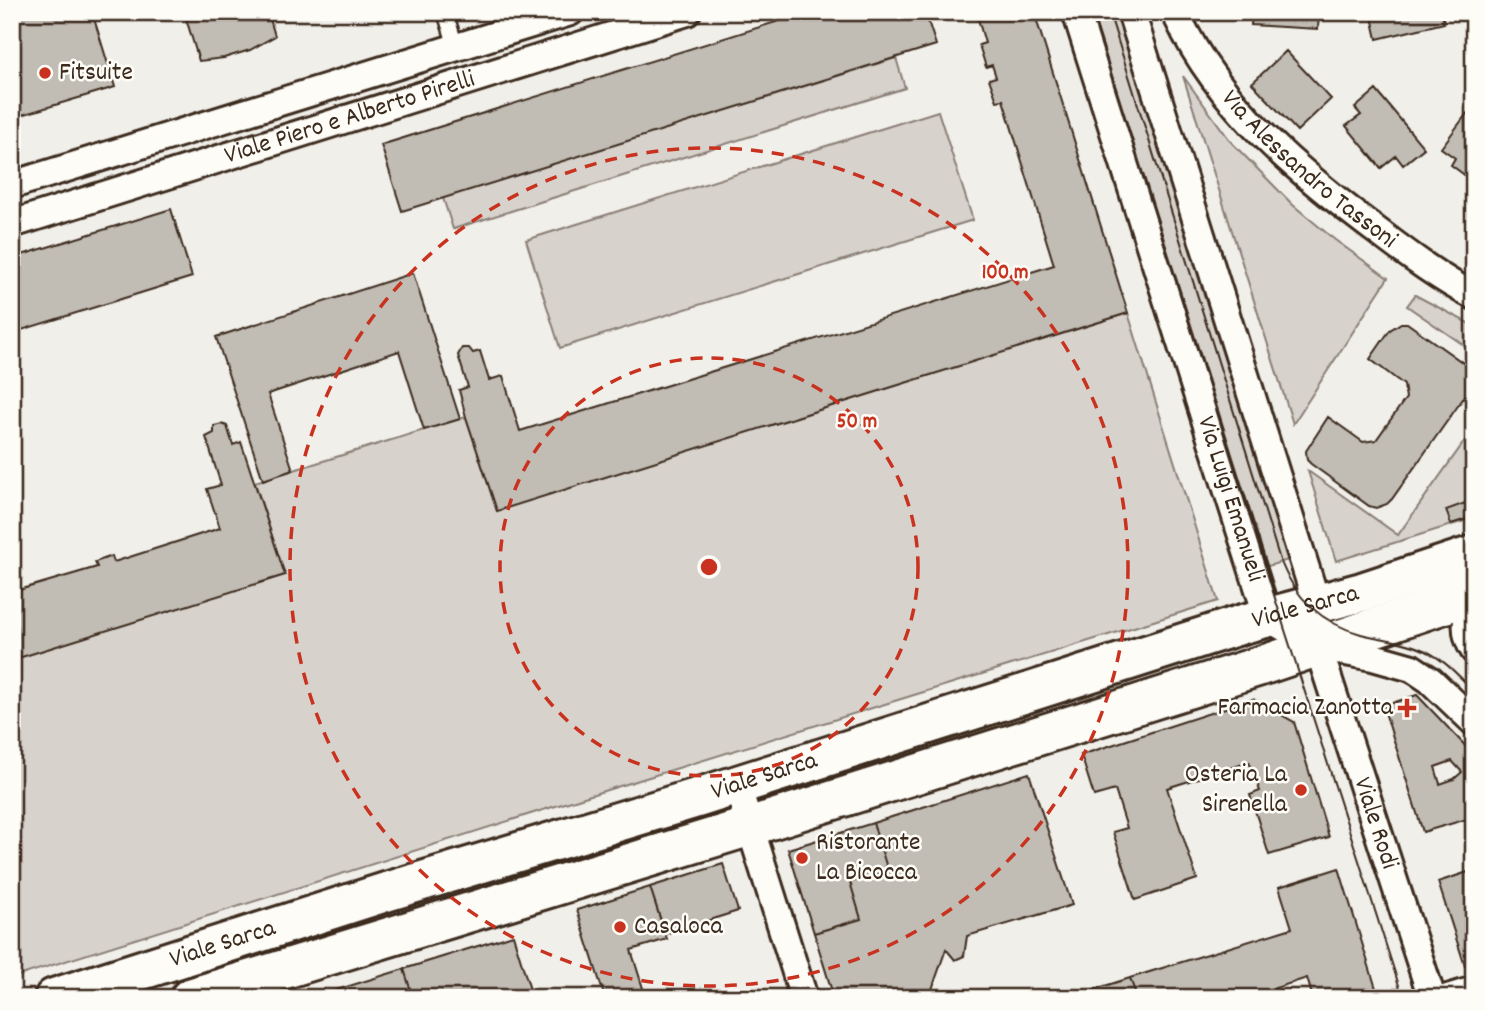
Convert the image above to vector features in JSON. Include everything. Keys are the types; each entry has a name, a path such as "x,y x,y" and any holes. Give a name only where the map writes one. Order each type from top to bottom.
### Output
{"street":[{"name":"Viale Piero e Alberto Pirelli","path":"12,185 570,12"},
{"name":"Viale Piero e Alberto Pirelli","path":"12,225 687,12"},
{"name":"Via Luigi Emanueli","path":"1076,12 1268,618 1318,647"},
{"name":"Via Luigi Emanueli","path":"1130,12 1317,604 1318,647"},
{"name":"Via Alessandro Tassoni","path":"1179,14 1189,42 1214,78 1244,115 1287,158 1339,203 1405,252 1474,296"},
{"name":"Viale Sarca","path":"54,998 386,892 1268,618 1363,592 1474,555"},
{"name":"Viale Sarca","path":"190,998 1318,647 1474,594"},
{"path":"1474,600 1468,613 1466,628 1467,637 1474,650"},
{"path":"1318,647 1373,657 1412,668 1430,680 1474,722"},
{"name":"Viale Rodi","path":"1318,647 1432,998"},
{"path":"737,785 804,998"},
{"path":"1448,998 1474,990"}],"lane":[{"path":"445,12 456,47"}],"shaded area":[{"path":"1083,12 1118,12 1288,560 1258,569"},
{"path":"896,58 905,88 453,229 443,198"},
{"path":"1183,76 1232,143 1293,205 1335,240 1388,278 1293,424"},
{"path":"938,111 973,220 560,348 526,240"},
{"path":"1415,295 1474,326 1474,352 1407,306"},
{"path":"1128,313 1218,601 12,978 12,660 284,575 255,482 466,417 497,511"},
{"path":"1474,428 1474,518 1336,561 1308,471 1398,535"}],"building":[{"path":"12,12 92,12 115,87 12,118"},
{"path":"184,12 268,12 275,36 250,50 224,58 199,61"},
{"path":"808,12 925,12 936,45 402,211 381,145"},
{"path":"976,12 1034,12 1128,313 497,511 459,390 468,387 458,355 462,348 469,348 473,353 480,351 489,380 503,376 520,431 1054,265 1003,100 997,101 989,79 996,77 992,65 986,67 979,45 985,43"},
{"path":"1252,12 1319,12 1318,29 1251,25"},
{"path":"1371,12 1442,12 1444,23 1377,39"},
{"path":"1286,51 1331,99 1297,131 1252,83"},
{"path":"1376,90 1424,148 1403,165 1396,156 1381,168 1346,126 1361,115 1355,108"},
{"path":"1468,112 1474,116 1474,182 1451,165 1455,158 1441,148"},
{"path":"171,209 192,277 12,333 12,258"},
{"path":"413,273 460,419 424,430 399,351 268,394 293,470 263,480 216,337"},
{"path":"1401,323 1407,323 1466,365 1473,378 1472,386 1392,499 1376,508 1369,506 1311,464 1307,460 1306,451 1328,417 1363,442 1376,440 1406,398 1404,385 1370,359 1390,330"},
{"path":"214,426 227,426 233,445 241,442 285,575 12,660 12,592 97,567 95,562 112,556 114,562 220,528 207,489 221,485 206,437 214,433"},
{"path":"1468,502 1473,517 1451,524 1446,510"},
{"path":"1417,695 1474,755 1474,817 1423,832 1383,706","holes":["1452,761 1462,772 1454,779 1440,784 1435,767"]},
{"path":"1253,699 1294,722 1329,837 1269,855 1250,795 1260,791 1249,762 1167,788 1197,879 1135,900 1113,832 1127,828 1115,790 1094,796 1081,755"},
{"path":"1029,773 1072,905 967,936 964,956 955,960 946,949 929,998 834,998 814,933 861,919 850,882 888,871 873,823"},
{"path":"873,823 888,871 850,882 861,919 814,933 788,849"},
{"path":"723,864 738,911 665,934 650,887"},
{"path":"1339,868 1378,995 1369,998 1313,998 1307,978 1244,998 1137,998 1130,978 1292,928 1279,887"},
{"path":"1474,870 1474,964 1465,966 1438,882"},
{"path":"650,887 667,939 631,950 646,998 605,998 577,910"},
{"path":"513,935 532,996 486,998 484,991 463,998 413,998 404,969"},
{"path":"404,969 413,998 325,998 323,994"},
{"path":"1130,978 1137,998 1066,998"}],"tram line":[{"path":"1092,12 1403,998"},
{"path":"1109,12 1286,574 1302,597 1322,616 1361,634 1405,643 1427,651 1448,666 1474,691"}],"place":[{"name":"Fitsuite","path":"45,73"},
{"name":"Farmacia Zanotta","path":"1407,708"},
{"name":"Osteria La Sirenella","path":"1301,790"},
{"name":"Ristorante La Bicocca","path":"802,858"},
{"name":"Casaloca","path":"620,927"}]}
